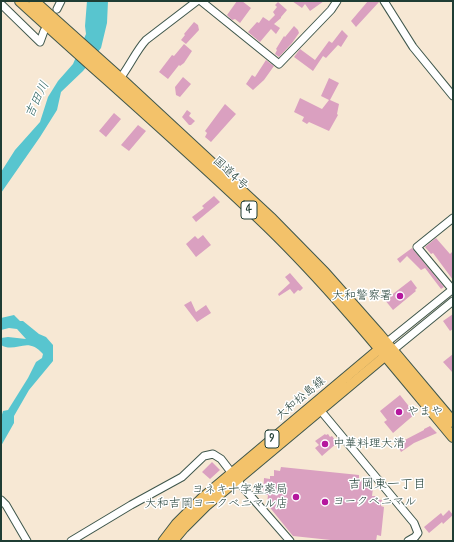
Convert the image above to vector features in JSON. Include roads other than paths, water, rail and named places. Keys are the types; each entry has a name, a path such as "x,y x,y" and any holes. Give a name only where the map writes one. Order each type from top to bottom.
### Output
{"highway":[{"name":"国道4号","path":"20,1 55,33 104,70"},
{"name":"国道4号","path":"34,1 60,24 117,82 272,219 325,273 386,349 453,437"},
{"name":"国道4号","path":"386,349 453,422"}],"main road":[{"name":"大和松島線","path":"163,541 188,511 321,411 386,349"},
{"name":"大和松島線","path":"173,541 195,516 234,477 386,349"}],"street":[{"path":"57,9 61,1"},
{"path":"117,82 146,40 197,1"},
{"path":"201,1 279,64 331,10 337,1"},
{"path":"384,1 413,47 453,96"},
{"path":"1,4 40,42 44,31"},
{"path":"386,349 453,289 417,247 453,218"},
{"path":"386,349 453,300"},
{"path":"321,411 414,523 418,532 415,537 408,541"},
{"path":"71,541 131,505 182,477 208,454 217,456 290,541"},
{"path":"1,500 6,505 27,541"}],"water":[{"name":"吉田川","path":"87,1 108,1 107,23 101,48 83,71 61,92 57,110 1,193 1,172 15,150 40,122 48,97 58,81 73,64 86,34 85,26"},
{"path":"14,315 20,321 23,321 39,334 46,337 53,345 53,361 29,390 14,416 14,423 1,446 1,418 3,411 8,410 36,362 42,358 43,354 32,346 27,345 12,348 1,345 1,338 8,337 26,339 17,329 9,328 1,330 1,318"}],"place":[{"name":"大和警察署","path":"400,296"},
{"name":"やまや","path":"399,412"},
{"name":"中華料理大清","path":"325,444"},
{"name":"ヨネキ十字堂薬局 大和吉岡ヨークベニマル店","path":"296,497"},
{"name":"ヨークベニマル","path":"325,502"}],"district":[{"name":"吉岡東一丁目","path":"387,485"}]}
